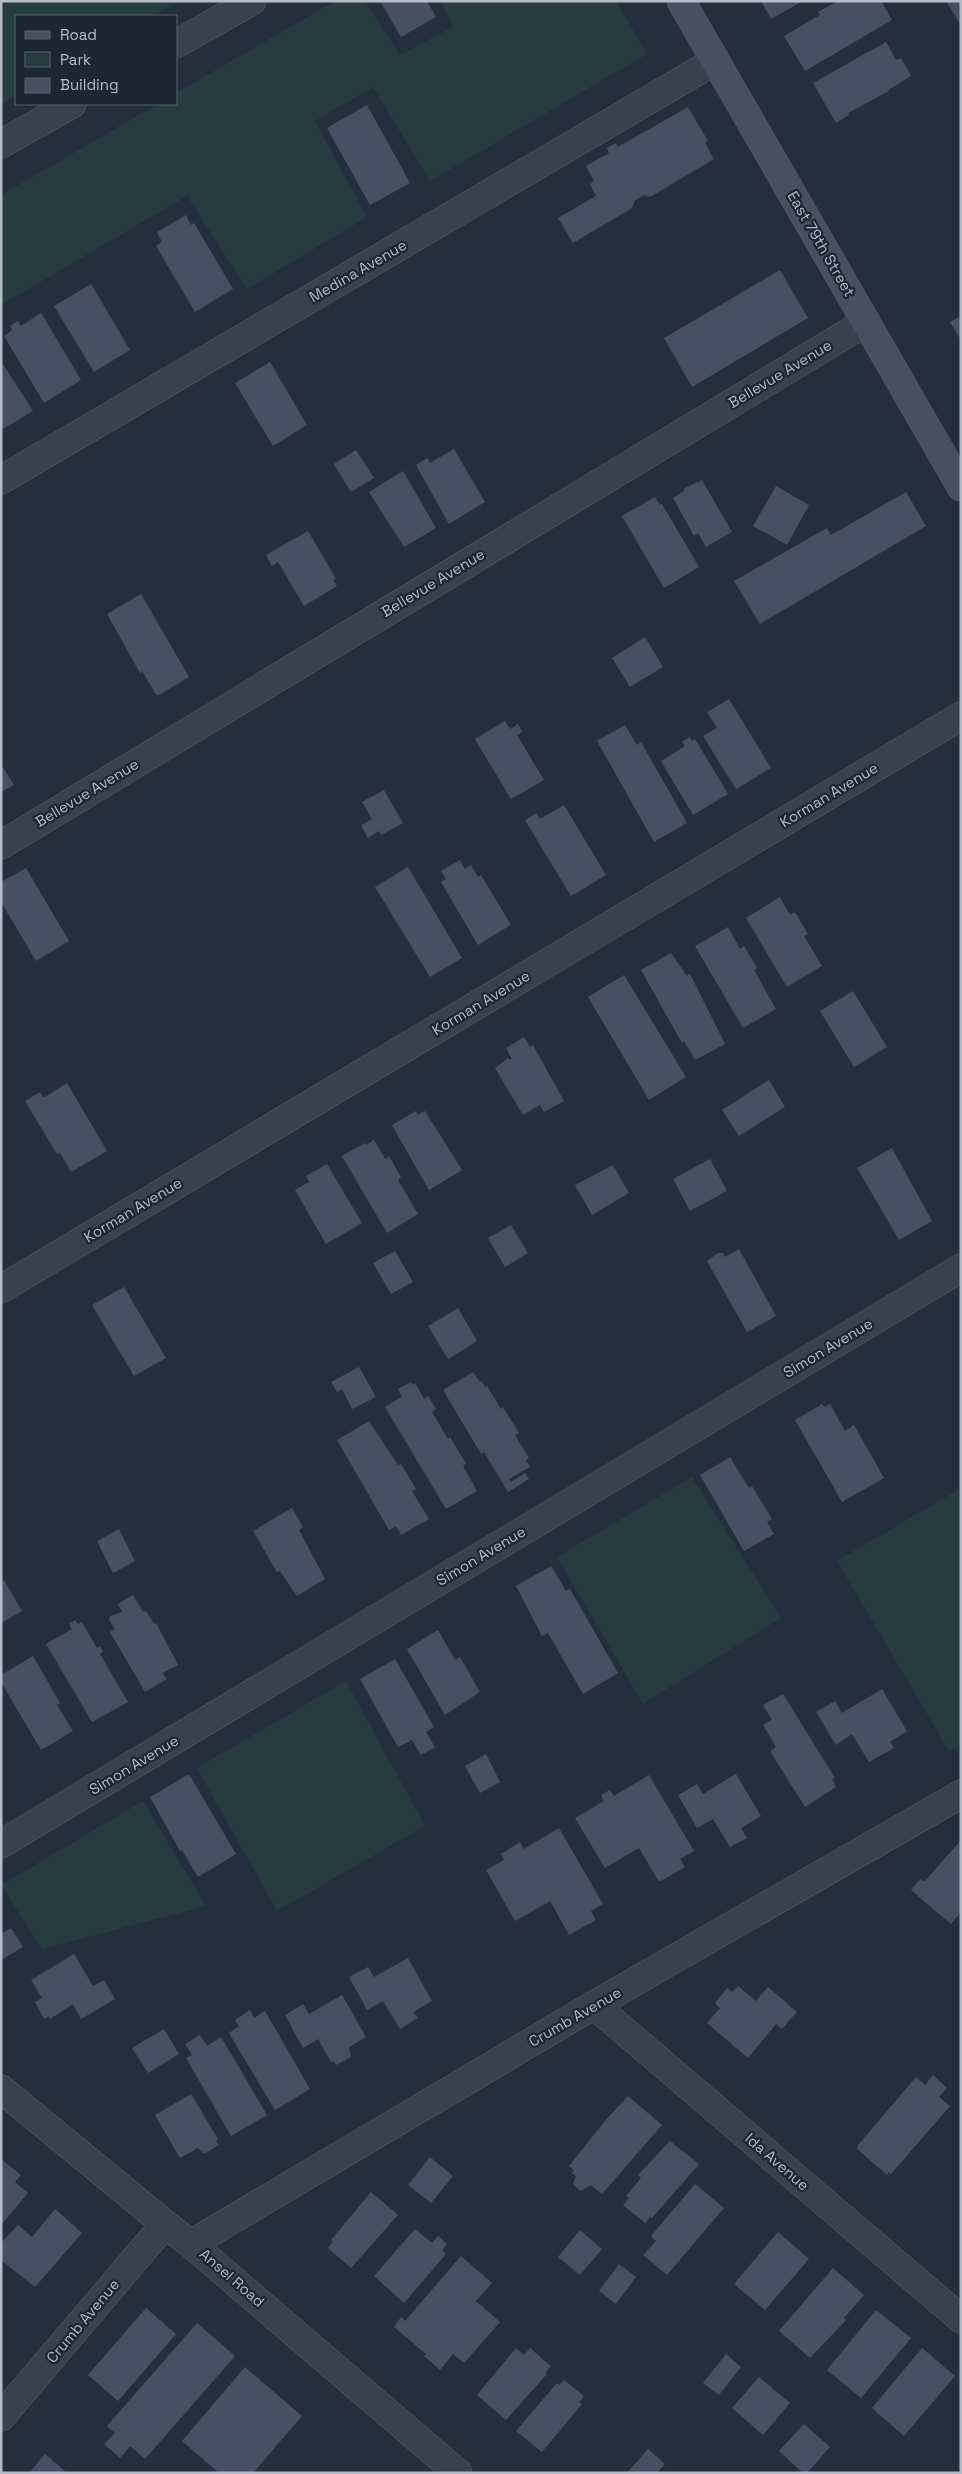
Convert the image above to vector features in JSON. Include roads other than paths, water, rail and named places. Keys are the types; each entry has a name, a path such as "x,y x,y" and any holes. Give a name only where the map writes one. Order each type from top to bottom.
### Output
{"main road":[{"name":"East 79th Street","path":"680,1 961,487"}],"street":[{"path":"178,43 252,1"},
{"name":"Medina Avenue","path":"1,480 715,61"},
{"path":"1,144 70,105"},
{"name":"Bellevue Avenue","path":"1,845 866,322"},
{"name":"Korman Avenue","path":"1,1289 961,716"},
{"name":"Simon Avenue","path":"1,1844 961,1268"},
{"name":"Crumb Avenue","path":"191,2244 594,2005 961,1794"},
{"name":"Ida Avenue","path":"594,2005 961,2319"},
{"name":"Ansel Road","path":"1,2089 191,2244 458,2473"},
{"name":"Crumb Avenue","path":"1,2417 165,2224"}]}
